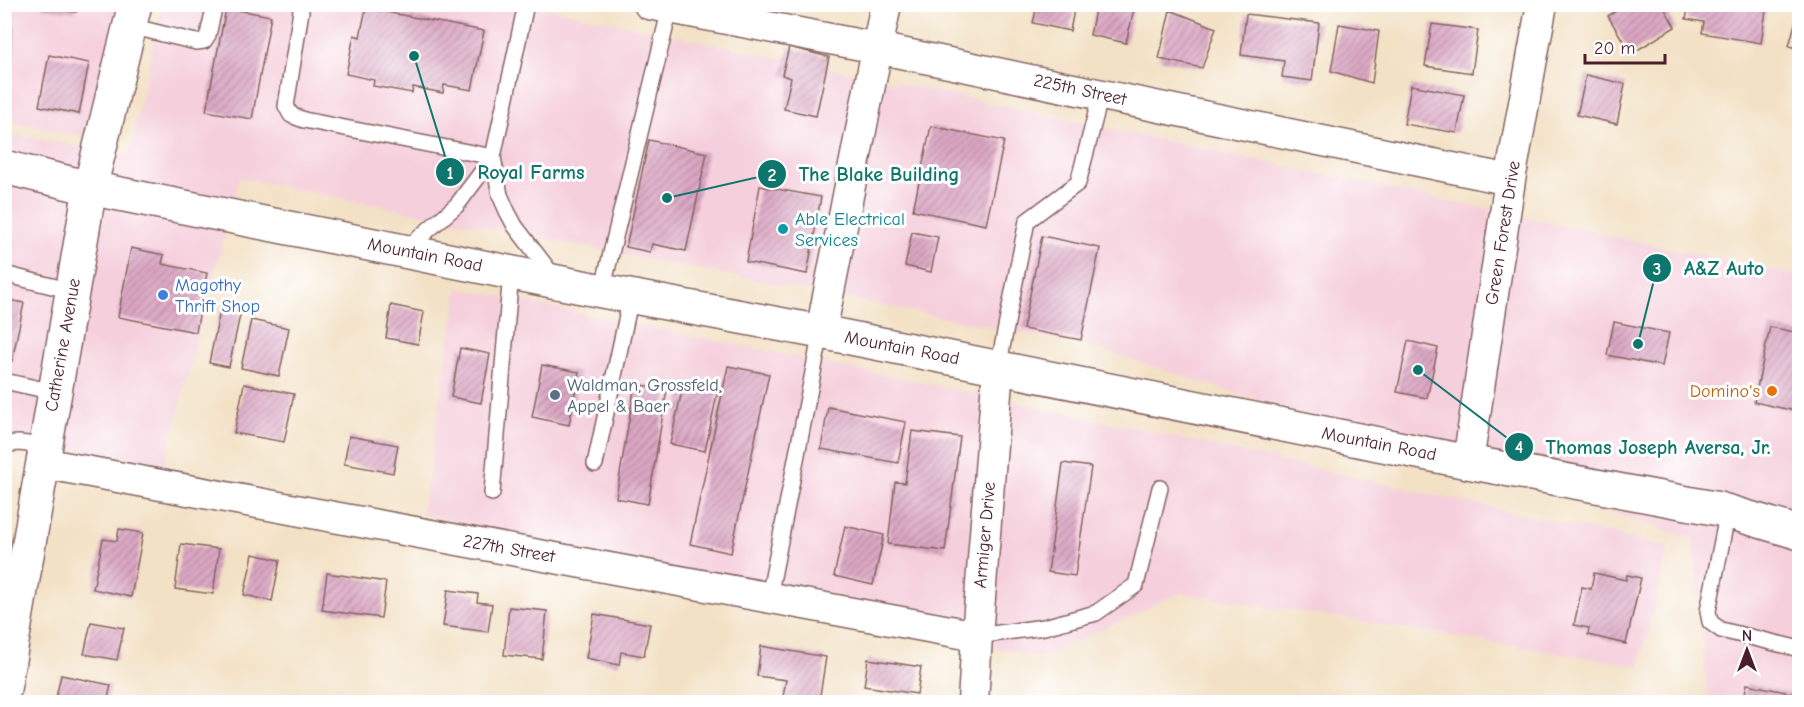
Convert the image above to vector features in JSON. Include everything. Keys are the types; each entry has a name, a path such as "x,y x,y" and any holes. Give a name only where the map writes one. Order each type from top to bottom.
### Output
{"main road":[{"name":"Catherine Avenue","path":"4,689 90,188 132,15"},
{"name":"Mountain Road","path":"4,167 90,188 616,294 821,332 1468,462 1728,511 1800,533"}],"street":[{"path":"821,332 886,4"},
{"name":"Green Forest Drive","path":"1468,462 1510,180 1542,4"},
{"name":"225th Street","path":"659,6 877,48 1510,180"},
{"name":"Armiger Drive","path":"973,702 998,368"},
{"name":"227th Street","path":"44,454 977,636"}],"lane":[{"path":"132,15 196,42 204,41 208,35 215,4"},
{"path":"300,4 301,11 286,106 291,115 304,120 493,157"},
{"path":"526,4 493,157 500,195 507,212 558,282"},
{"path":"595,464 616,294 659,6"},
{"path":"998,368 1027,221 1078,183 1101,94"},
{"path":"404,251 457,205 493,157"},
{"path":"492,493 511,273"},
{"path":"4,274 72,291"},
{"path":"769,597 821,332"},
{"path":"4,381 54,392"},
{"path":"4,444 19,443 44,454"},
{"path":"977,636 1044,627 1096,613 1136,585 1160,488"},
{"path":"1728,511 1708,611 1710,622 1721,630 1800,649"}],"shaded area":[{"path":"5,5 118,5 88,138 5,120"},
{"path":"162,5 532,5 1799,276 1799,702 1708,702 1693,539 1092,347 239,178 164,465 5,440 4,132 129,156"},
{"path":"458,288 1017,402 1669,547 1639,666 1180,593 1041,658 422,514"}],"building":[{"path":"4,4 12,4 9,111 4,111"},
{"path":"42,4 77,4 76,12 42,8"},
{"path":"947,4 976,4 975,11"},
{"path":"1623,4 1662,4 1675,27 1631,54 1608,16 1624,6"},
{"path":"1689,4 1767,4 1761,43 1702,33 1704,22 1686,19"},
{"path":"1037,5 1075,5 1070,31 1033,23"},
{"path":"1096,5 1135,5 1126,43 1090,35"},
{"path":"226,8 271,16 252,119 206,111"},
{"path":"366,8 484,31 472,90 444,85 443,93 413,87 412,93 373,86 374,80 346,74 354,35 360,37"},
{"path":"1170,10 1216,28 1202,68 1159,59"},
{"path":"1798,12 1800,13 1800,49 1789,46"},
{"path":"1246,14 1319,23 1312,81 1282,77 1284,61 1241,55"},
{"path":"1339,24 1379,31 1372,83 1331,71"},
{"path":"1432,24 1478,30 1472,73 1425,66"},
{"path":"789,47 829,57 816,116 784,109 791,78 782,75"},
{"path":"49,55 89,63 79,114 39,106"},
{"path":"1586,75 1625,84 1617,124 1577,115"},
{"path":"1411,85 1464,95 1457,133 1404,124"},
{"path":"931,126 1004,141 986,225 913,210"},
{"path":"649,140 707,153 686,251 652,244 650,252 626,247"},
{"name":"Able Electrical Services","path":"760,186 821,197 807,274 746,262"},
{"path":"912,232 938,237 931,272 905,266"},
{"path":"1042,236 1100,248 1081,340 1023,329"},
{"name":"Magothy Thrift Shop","path":"131,248 164,255 162,264 207,273 196,332 118,317"},
{"path":"4,299 24,303 12,361 4,360"},
{"path":"391,305 424,312 418,344 386,338"},
{"path":"221,306 241,310 229,367 209,363"},
{"path":"251,320 289,328 279,376 241,368"},
{"path":"1614,322 1669,333 1662,366 1607,355"},
{"path":"1770,327 1800,333 1800,412 1754,402"},
{"path":"1408,341 1438,348 1427,398 1397,392"},
{"path":"460,348 490,354 481,403 451,397"},
{"name":"Waldman, Grossfeld, Appel & Baer","path":"542,365 579,372 569,425 532,417"},
{"path":"728,366 769,374 731,553 690,544"},
{"path":"684,382 718,390 705,451 670,444"},
{"path":"244,384 294,394 284,442 234,433"},
{"path":"635,384 667,389 648,504 616,498"},
{"path":"828,407 906,422 898,463 821,449"},
{"path":"912,431 960,437 945,551 888,544 895,482 905,483"},
{"path":"349,436 398,445 393,473 344,464"},
{"path":"1063,463 1091,467 1075,576 1048,572"},
{"path":"845,526 884,535 873,585 834,576"},
{"path":"119,529 143,533 131,597 93,589 103,539 117,541"},
{"path":"181,544 219,549 213,594 175,589"},
{"path":"253,554 280,560 272,601 244,595"},
{"path":"327,573 386,582 381,618 322,610"},
{"path":"1594,573 1626,580 1627,575 1641,578 1626,644 1588,635 1589,628 1574,625 1582,587 1591,589"},
{"path":"448,590 478,594 477,602 492,604 488,632 443,626"},
{"path":"509,607 547,611 542,659 504,655"},
{"path":"594,614 650,624 644,656 621,652 619,665 586,658"},
{"path":"91,622 124,628 117,660 84,654"},
{"path":"761,646 826,657 819,702 783,697 786,680 757,676"},
{"path":"868,659 921,667 917,694 864,686"},
{"path":"61,675 111,685 107,702 55,702"},
{"path":"1747,684 1800,695 1800,702 1743,702"}],"place":[{"name":"Royal Farms","path":"414,56"},
{"name":"The Blake Building","path":"667,198"},
{"name":"Able Electrical Services","path":"783,229"},
{"name":"Magothy Thrift Shop","path":"163,295"},
{"name":"A&Z Auto","path":"1638,344"},
{"name":"Thomas Joseph Aversa, Jr.","path":"1418,370"},
{"name":"Domino's","path":"1772,391"},
{"name":"Waldman, Grossfeld, Appel & Baer","path":"555,395"}]}
